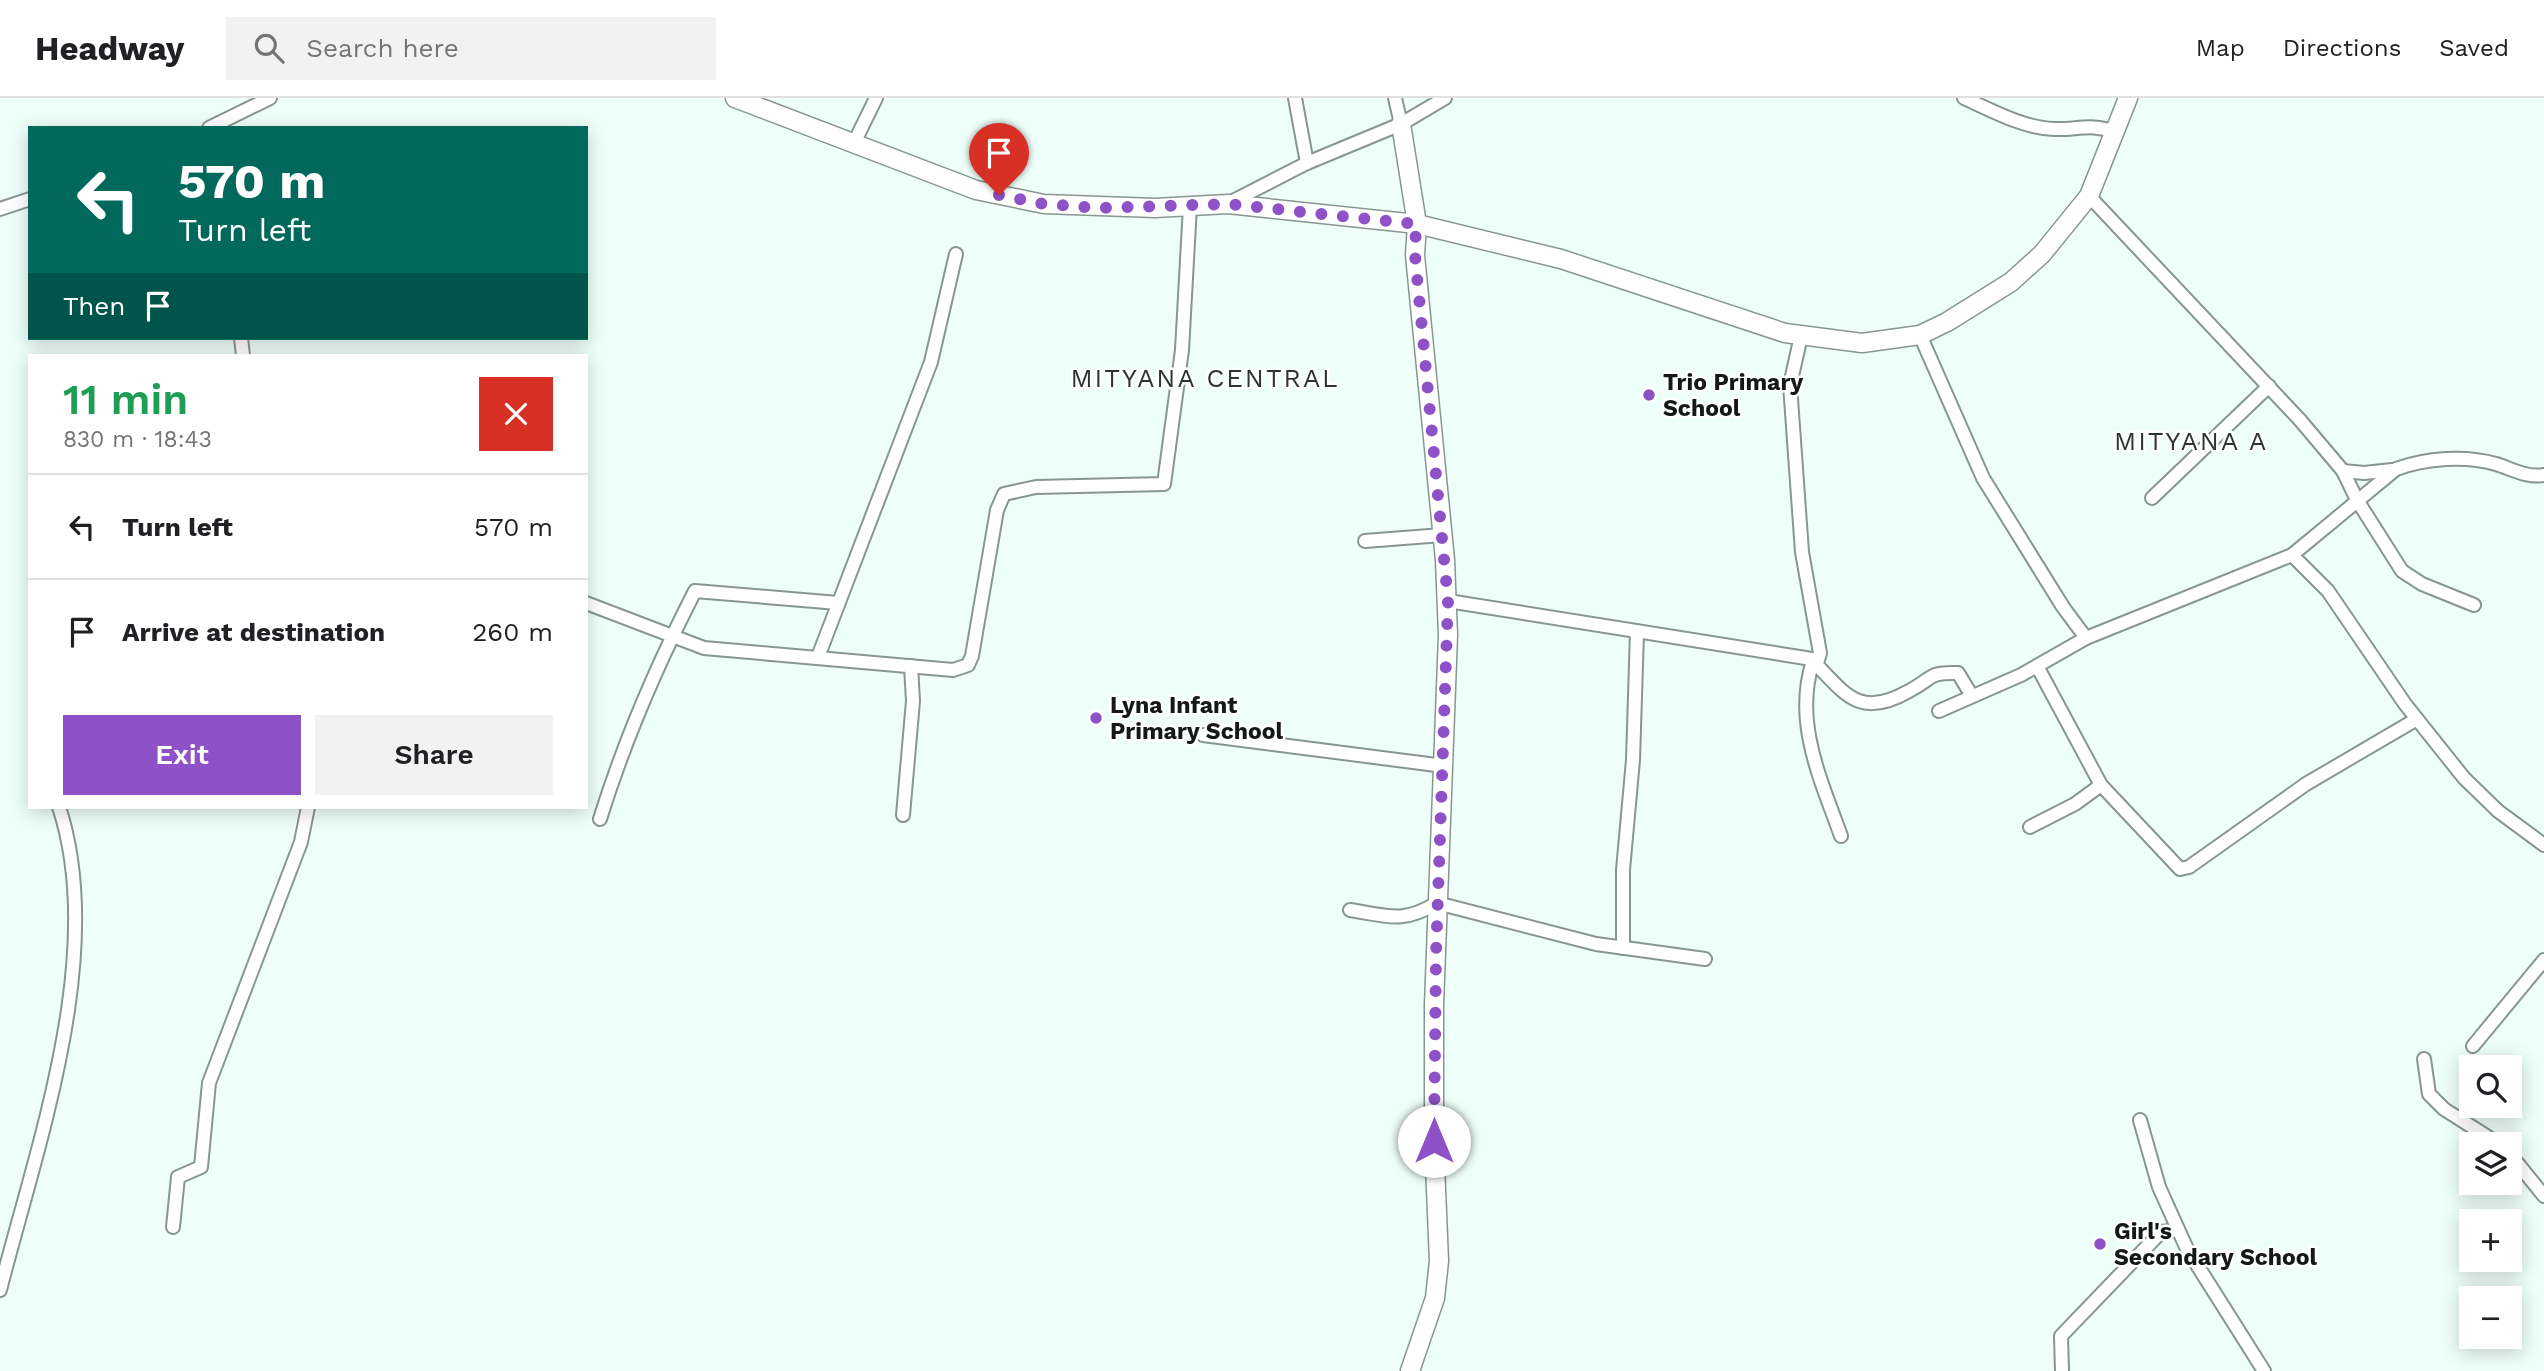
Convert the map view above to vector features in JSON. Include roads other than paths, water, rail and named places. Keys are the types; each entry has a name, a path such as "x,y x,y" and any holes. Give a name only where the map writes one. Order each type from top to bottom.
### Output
{"main road":[{"path":"735,98 976,190 1044,204 1099,208 1228,204 1416,224 1561,259 1756,325 1801,336 1862,343 1920,335 1980,304 2011,282 2042,254 2089,196 2128,98"},
{"path":"1401,124 1416,224 1415,255 1448,601 1437,903 1434,1141 1439,1261 1435,1298 1410,1371"}],"street":[{"path":"213,126 270,98"},
{"path":"854,143 876,98"},
{"path":"1295,98 1307,163"},
{"path":"1395,98 1401,124"},
{"path":"1228,204 1307,163 1401,124 1445,98"},
{"path":"1964,98 2029,124 2053,129 2099,126 2114,132"},
{"path":"2089,196 2269,386 2343,471 2357,500 2402,571 2422,584 2473,605"},
{"path":"0,209 28,201"},
{"path":"588,604 704,648 953,670 968,664 972,656 997,510 1004,494 1036,487 1164,484 1182,350 1191,206"},
{"path":"818,657 931,362 956,254"},
{"path":"1920,335 1983,478 2086,638"},
{"path":"1801,336 1790,385 1802,552 1820,653 1813,661 1806,722 1810,750 1841,836"},
{"path":"2152,498 2269,386"},
{"path":"2343,471 2364,473 2430,461 2477,460 2536,477 2544,475"},
{"path":"1939,710 2036,666 2086,638 2292,555 2396,469"},
{"path":"1365,541 1442,535"},
{"path":"2292,555 2335,601 2417,719 2464,778 2498,811 2544,845"},
{"path":"600,819 614,774 672,636 695,591 700,589 838,603"},
{"path":"1448,601 1813,661 1843,692 1863,705 1881,703 1910,691 1935,672 1958,673 1972,696"},
{"path":"1623,948 1623,870 1633,760 1637,632"},
{"path":"904,815 913,701 911,666"},
{"path":"2036,666 2101,785 2180,869 2189,867 2306,784 2417,719"},
{"path":"1203,735 1444,766"},
{"path":"2030,827 2075,804 2101,785"},
{"path":"0,1290 53,1086 75,960 70,839 61,809"},
{"path":"173,1227 178,1177 201,1167 209,1083 301,842 307,809"},
{"path":"1350,910 1396,918 1415,917 1437,903 1596,944 1705,959"},
{"path":"2473,1046 2544,960"},
{"path":"2424,1059 2428,1094 2444,1109 2480,1132"},
{"path":"2140,1120 2159,1187 2178,1230 2206,1281 2264,1371"},
{"path":"2522,1169 2544,1196"},
{"path":"2063,1371 2062,1336 2161,1232 2178,1230"}],"place":[{"name":"Trio Primary School","path":"1649,395"},
{"name":"Lyna Infant Primary School","path":"1096,718"},
{"name":"Girl's Secondary School","path":"2100,1244"}],"district":[{"name":"MITYANA CENTRAL","path":"1205,378"},
{"name":"MITYANA A","path":"2191,441"}]}
